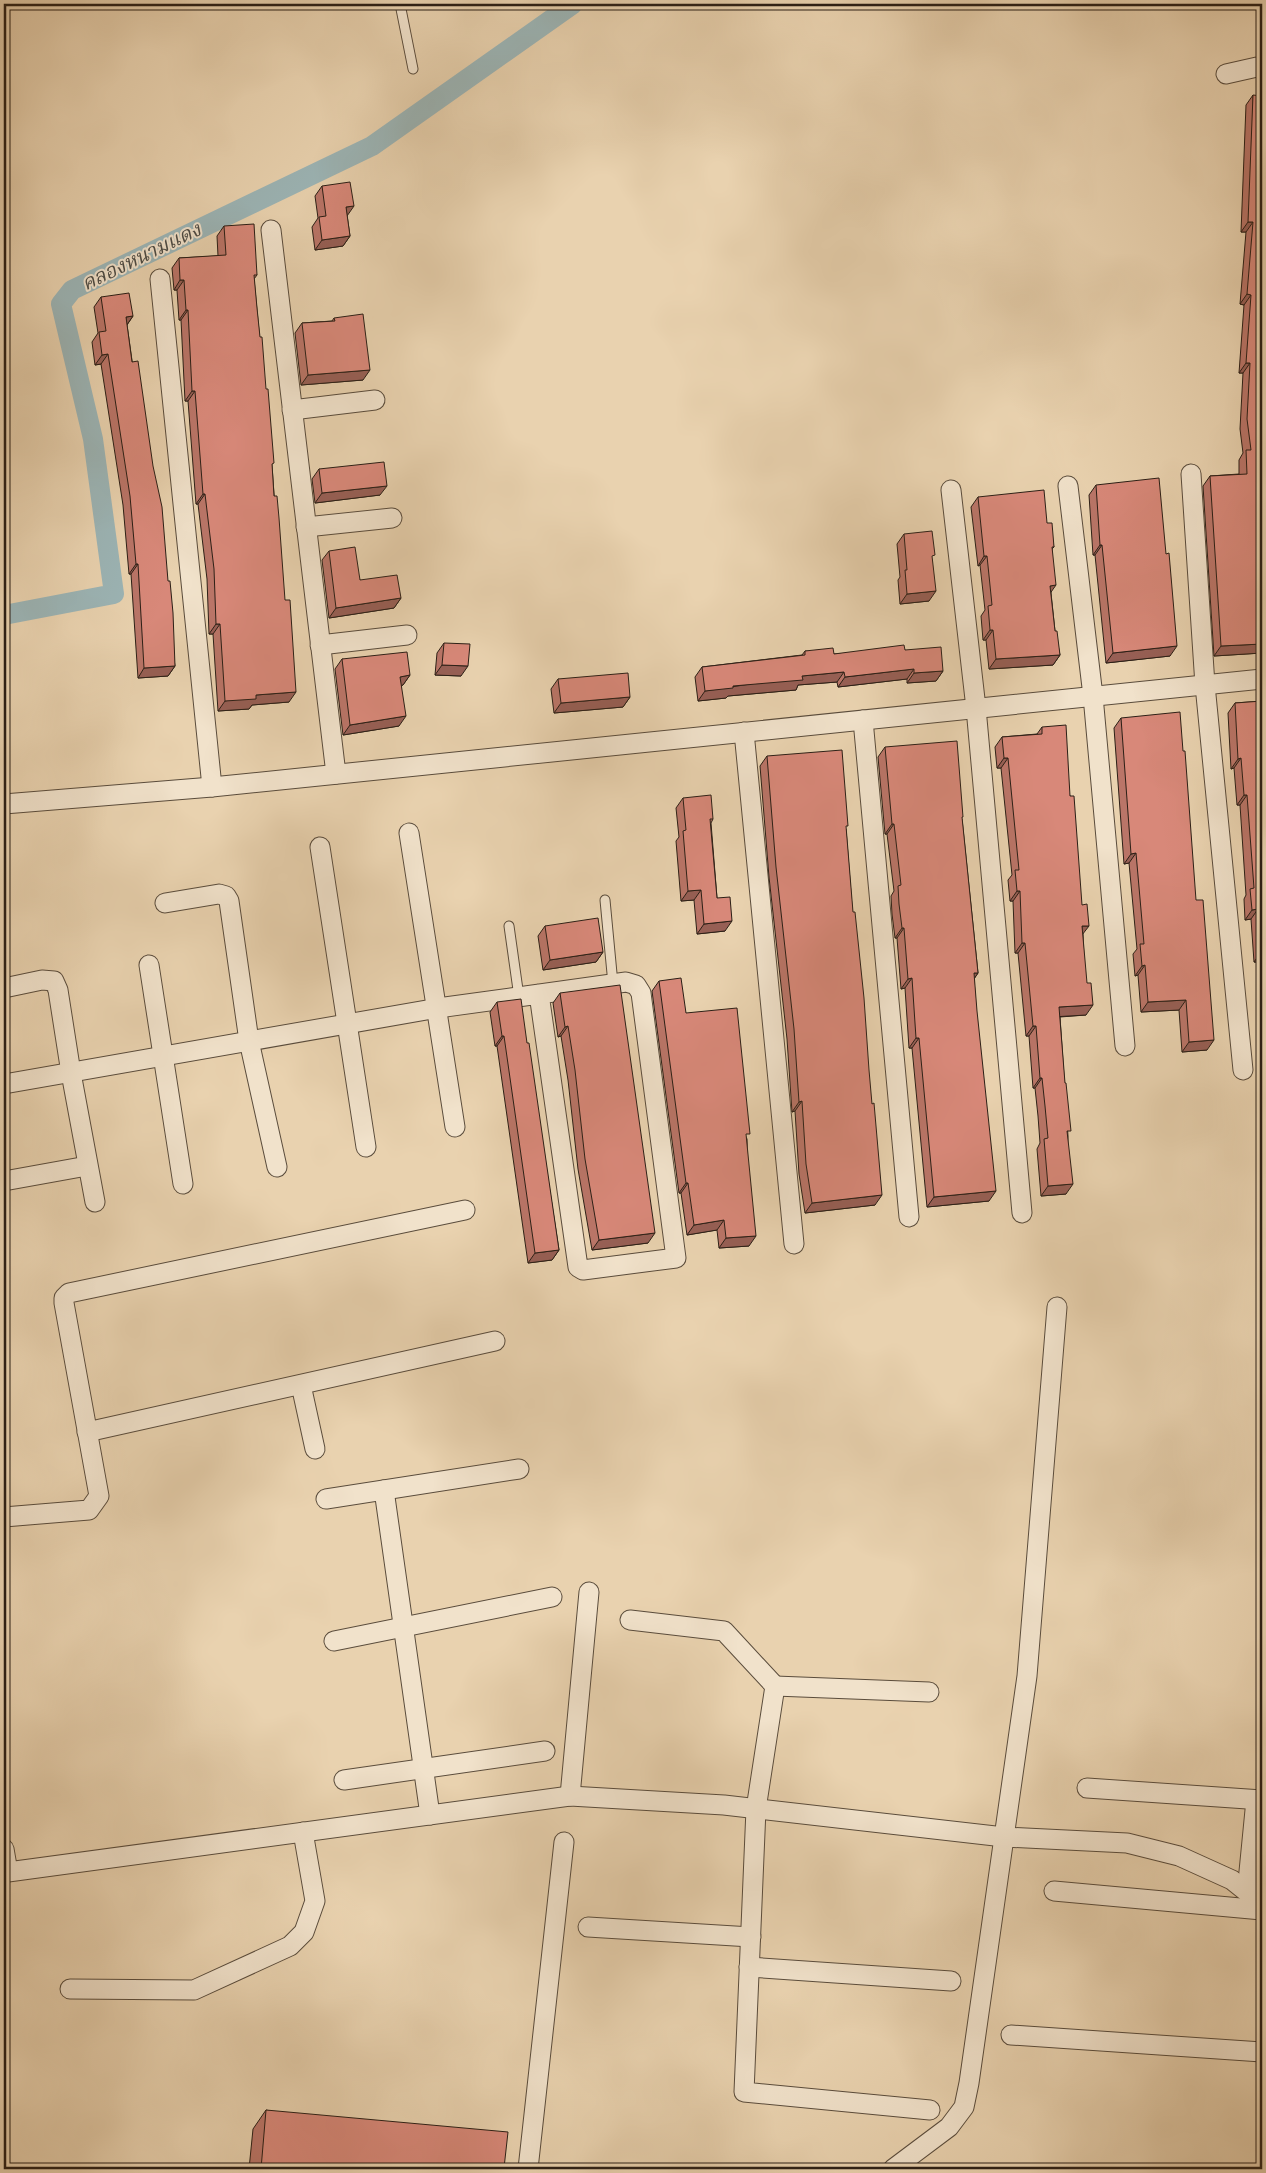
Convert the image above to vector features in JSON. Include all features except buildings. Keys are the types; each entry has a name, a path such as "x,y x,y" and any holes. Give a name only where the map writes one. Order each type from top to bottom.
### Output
{"street":[{"path":"1226,74 1257,68 1262,69"},
{"path":"271,230 336,774"},
{"path":"160,279 212,787"},
{"path":"292,410 375,400"},
{"path":"1191,474 1205,685 1243,1070"},
{"path":"1068,486 1093,696 1125,1046"},
{"path":"951,490 976,708 1022,1213"},
{"path":"306,527 392,518"},
{"path":"320,645 407,635"},
{"path":"4,804 212,787 1262,679"},
{"path":"863,720 909,1217"},
{"path":"744,732 794,1244"},
{"path":"410,832 438,1008 454,1127"},
{"path":"320,847 366,1147"},
{"path":"165,903 219,894 226,896 229,901 249,1041 277,1167"},
{"path":"149,965 183,1184"},
{"path":"4,988 42,980 54,981 58,990 87,1166 95,1202"},
{"path":"4,1084 438,1008 539,994 613,984 626,982 636,985 641,993 677,1256 674,1259 583,1270 578,1267 539,994"},
{"path":"4,1181 87,1166"},
{"path":"4,1517 89,1510 99,1496 64,1303 64,1298 69,1293 465,1210"},
{"path":"893,2169 949,2127 964,2107 1027,1676 1057,1307"},
{"path":"87,1432 495,1341"},
{"path":"301,1384 314,1449"},
{"path":"326,1499 519,1469"},
{"path":"384,1490 405,1627 430,1815"},
{"path":"570,1796 589,1592"},
{"path":"334,1641 552,1597"},
{"path":"630,1620 724,1630 775,1686 929,1692"},
{"path":"775,1686 756,1808 744,2092 930,2110"},
{"path":"344,1780 545,1751"},
{"path":"1087,1788 1259,1800 1255,1898"},
{"path":"4,1849 6,1872 570,1796 756,1808 1004,1837 1127,1843 1179,1856 1232,1880 1255,1898"},
{"path":"70,1989 194,1990 290,1946 304,1932 316,1901 304,1832"},
{"path":"528,2169 564,1842"},
{"path":"1054,1891 1262,1910"},
{"path":"588,1927 751,1936"},
{"path":"749,1967 951,1981"},
{"path":"1011,2035 1262,2052"}],"lane":[{"path":"400,4 413,69"},
{"path":"605,900 613,984"},
{"path":"508,926 519,997"}],"waterway":[{"name":"คลองหนามแดง","path":"4,615 114,594 93,439 61,304 72,290 372,146 573,4"}]}
